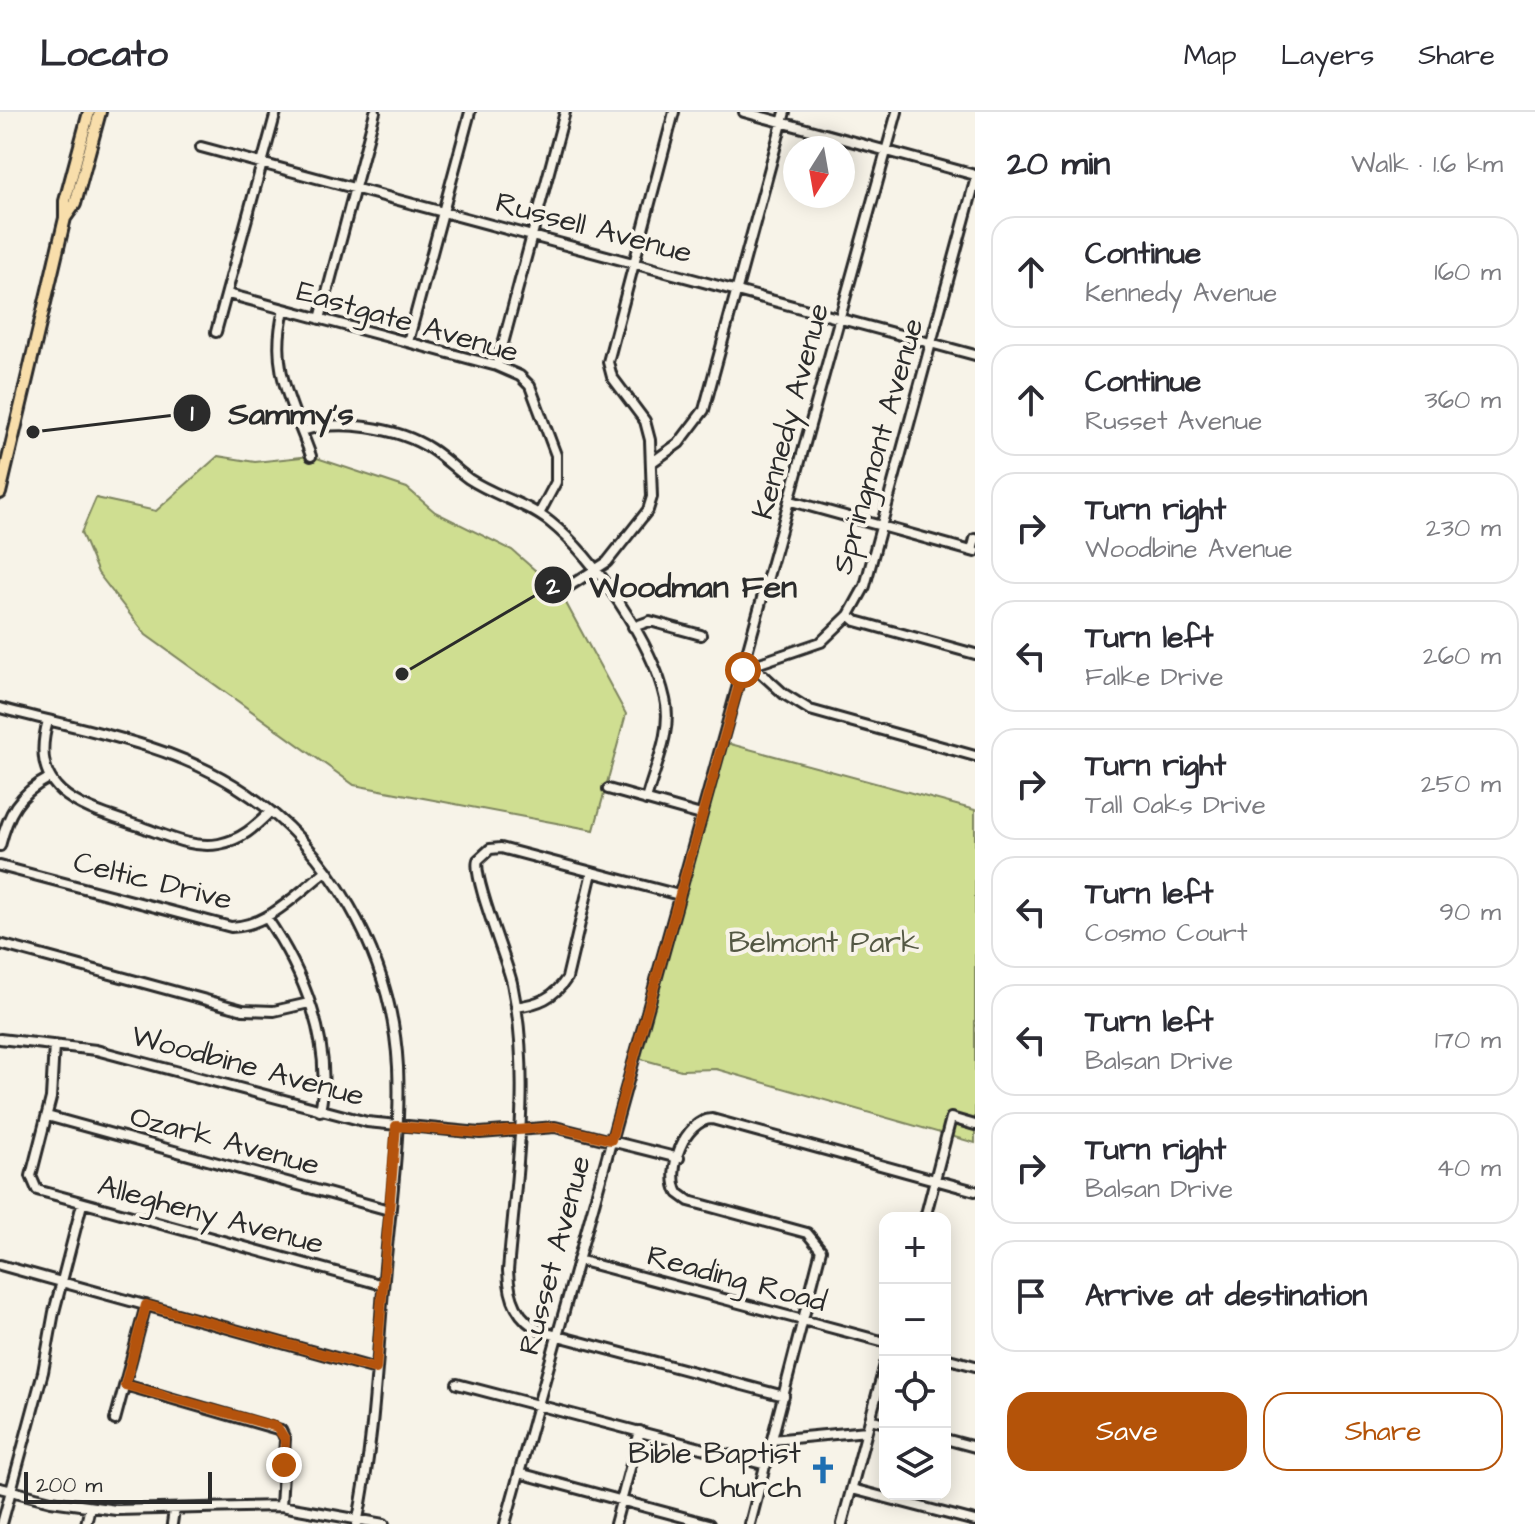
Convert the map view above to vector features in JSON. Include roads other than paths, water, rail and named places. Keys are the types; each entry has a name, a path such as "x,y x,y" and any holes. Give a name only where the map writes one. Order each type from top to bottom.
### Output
{"main road":[{"path":"0,493 65,218 75,204 89,112"},
{"path":"77,180 100,112"}],"street":[{"path":"216,332 276,112"},
{"path":"320,319 375,112"},
{"path":"408,342 470,112"},
{"path":"497,366 565,112"},
{"path":"560,592 597,570 615,554 648,510 652,497 645,421 612,377 608,362 674,112"},
{"path":"744,112 975,175"},
{"path":"651,463 685,437 704,410 785,112"},
{"name":"Kennedy Avenue","path":"701,815 750,664 897,112"},
{"name":"Russell Avenue","path":"201,147 975,355"},
{"name":"Springmont Avenue","path":"750,664 810,648 830,635 849,615 865,586 975,181"},
{"name":"Eastgate Avenue","path":"228,294 497,366 520,376 530,386 556,455 556,482 539,514"},
{"path":"284,310 278,366 311,456"},
{"path":"302,431 328,424 347,424 411,439 430,448 476,483 539,514 597,570 633,627 662,688 667,709 665,731 646,800"},
{"path":"791,501 973,551 975,539"},
{"path":"849,615 856,621 975,654"},
{"path":"633,627 650,621 701,635"},
{"path":"750,664 784,694 810,710 975,756"},
{"path":"0,708 181,758 236,786 270,812 326,871 364,933 387,997 398,1067 376,1369 358,1521"},
{"path":"48,721 43,751 49,778 65,796 85,808 199,845 239,838 270,812"},
{"path":"0,846 13,807 29,789 49,778"},
{"path":"608,789 701,815"},
{"name":"Russet Avenue","path":"505,1524 701,815"},
{"path":"679,895 501,848 485,852 476,865 477,876 502,946 516,1007 522,1075 508,1271 510,1294 528,1323 557,1336 784,1396"},
{"name":"Celtic Drive","path":"0,866 220,926 244,927 266,917 326,871"},
{"path":"516,1007 543,1001 567,978 592,872"},
{"path":"266,917 287,950 309,1003 322,1071 320,1111"},
{"path":"0,944 238,1009 274,1011 309,1003"},
{"name":"Woodbine Avenue","path":"0,1039 96,1050 320,1111 396,1126 480,1133 555,1127 679,1158"},
{"path":"47,1116 54,1045"},
{"name":"Allegheny Avenue","path":"47,1116 32,1182 42,1193 383,1285"},
{"name":"Ozark Avenue","path":"47,1116 389,1210"},
{"path":"927,1212 951,1118 975,1125"},
{"path":"750,1524 821,1257 816,1240 807,1233 684,1198 674,1182 690,1129 700,1120 712,1119 975,1191"},
{"path":"2,1524 43,1372 61,1281 82,1204"},
{"name":"Reading Road","path":"578,1260 879,1340"},
{"path":"0,1265 376,1369"},
{"path":"115,1420 146,1305"},
{"path":"951,1360 975,1366"},
{"path":"457,1384 766,1465"},
{"path":"125,1385 281,1430 285,1439 281,1506"},
{"path":"842,1524 879,1386"},
{"path":"870,1419 879,1421"},
{"path":"615,1524 640,1431"},
{"path":"772,1440 867,1431"},
{"path":"951,1441 975,1447"},
{"path":"519,1473 709,1524"},
{"path":"0,1488 90,1507 174,1510 281,1506 384,1524"},
{"path":"852,1489 975,1521"},
{"path":"86,1524 90,1507"},
{"path":"172,1524 174,1510"}],"place":[{"name":"Sammy's","path":"33,432"},
{"name":"Woodman Fen","path":"402,674"},
{"name":"Bible Baptist Church","path":"823,1470"}],"park label":[{"name":"Belmont Park","path":"824,942"}]}
